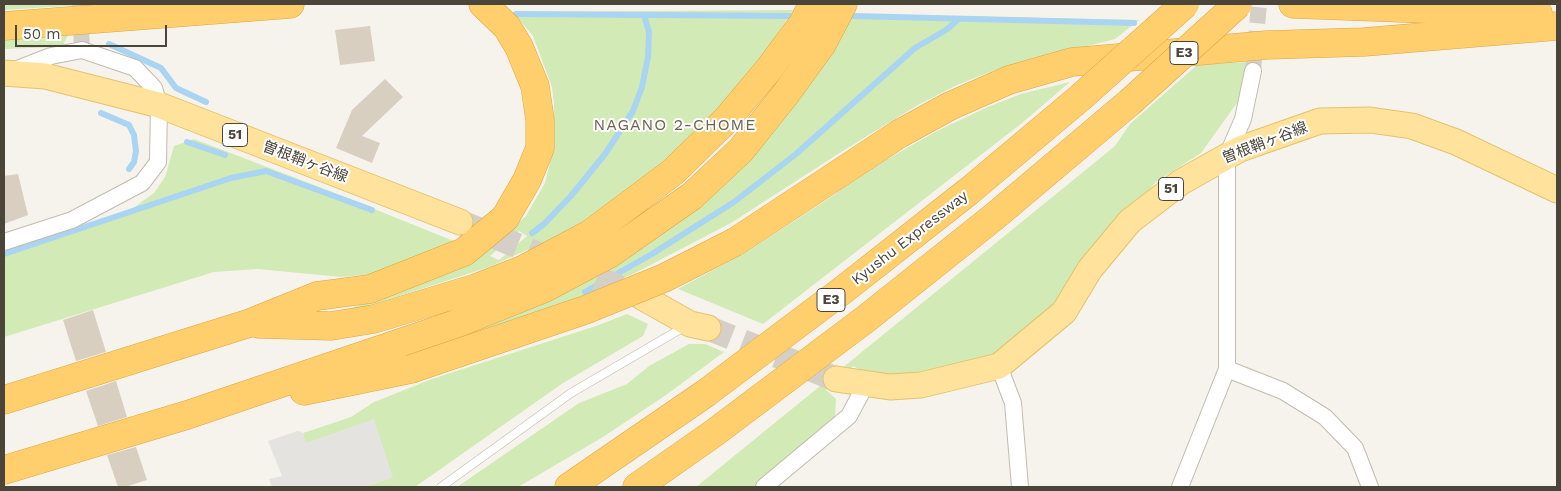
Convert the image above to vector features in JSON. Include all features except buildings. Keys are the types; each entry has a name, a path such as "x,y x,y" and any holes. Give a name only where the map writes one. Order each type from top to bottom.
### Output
{"highway":[{"path":"4,26 290,4"},
{"path":"4,400 250,323 317,296 370,289 464,252 505,218 527,180 540,148 540,120 535,86 519,46 507,27 482,4"},
{"name":"Kyushu Expressway","path":"569,487 706,393 969,192 1081,97 1185,4"},
{"name":"E3","path":"637,487 714,433 867,318 995,216 1130,102 1238,4"},
{"path":"1293,4 1557,14"},
{"path":"4,470 187,415 452,325 545,288 609,254 692,196 742,150 796,81 822,44 840,11"},
{"path":"250,323 331,326 374,319 476,288 522,270 590,234 673,172 727,119 769,69 808,13"},
{"path":"187,415 411,369 585,310 664,278 735,242 899,134 950,106 1009,80 1072,62 1267,45 1364,42 1557,26"},
{"path":"667,487 867,318"},
{"path":"4,483 75,450"}],"main road":[{"name":"曽根鞘ヶ谷線","path":"5,73 45,76 159,105 460,222"},
{"name":"曽根鞘ヶ谷線","path":"836,379 867,382 890,387 921,385 1000,366 1064,312 1090,269 1130,221 1181,182 1227,156 1320,122 1370,120 1412,126 1456,142 1557,190"},
{"path":"642,297 699,326"}],"street":[{"path":"4,242 72,220 142,183 158,162 159,105 154,88 135,68 82,50 51,56 5,73"},
{"path":"1180,487 1227,369 1227,156 1243,119 1253,71"},
{"path":"1000,366 1013,403 1020,487"},
{"path":"1227,369 1283,390 1324,417 1355,448 1370,487"},
{"path":"764,487 849,416 867,382"}],"lane":[{"path":"441,487 571,393 699,326"}],"green space":[{"path":"4,4 97,4 4,10"},
{"path":"793,10 751,74 700,130 648,175 602,211 547,241 489,267 359,309 343,311 455,271 481,256 526,216 545,183 552,154 554,104 552,87 533,36 513,12","holes":["519,231 527,236 499,260 490,256"]},
{"path":"853,14 1139,20 1115,39 995,70 957,85 918,105 841,152 731,223 633,274 577,298 392,360 625,259 662,234 688,214 744,163 778,127 802,95"},
{"path":"69,33 63,45 56,47 4,49 4,38"},
{"path":"1247,62 1244,88 1237,103 1201,153 1157,181 1130,210 1084,277 1006,355 929,380 867,373 853,366 826,390 836,399 835,417 758,487 696,487 1115,146 1130,124 1197,65"},
{"path":"1070,82 1022,123 763,324 678,289 748,251 834,195 859,175 937,131 990,106 1021,94"},
{"path":"194,139 456,242 376,274 341,277 258,269 214,272 4,337 4,252 129,211 154,193 165,177 174,146"},
{"path":"627,314 648,324 643,336 563,383 415,487 363,487 393,477 305,443 303,433 351,417 374,402 432,379 596,326"},
{"path":"689,344 705,344 724,352 666,395 603,437 518,487 457,487 579,403 627,384 649,366"}],"shaded area":[{"path":"374,419 393,478 363,487 272,487 269,479 282,476 268,441 298,431 303,433 306,443"}],"waterway":[{"path":"516,14 790,16"},
{"path":"532,233 544,224 571,196 605,154 633,111 642,87 648,57 649,32 644,15"},
{"path":"853,16 1134,23"},
{"path":"585,292 652,254 734,202 796,154 915,48 946,30 959,19"},
{"path":"109,44 161,68 176,88 206,102"},
{"path":"101,113 129,125 134,135 136,151 134,162 129,169"},
{"path":"187,142 225,155"},
{"path":"4,254 231,178 266,171 372,210"}],"tunnel":[{"path":"80,4 82,50"},
{"path":"1253,71 1259,4"},
{"path":"460,222 642,297"},
{"path":"708,328 836,379"}],"district":[{"name":"NAGANO 2-CHOME","path":"675,125"}]}
